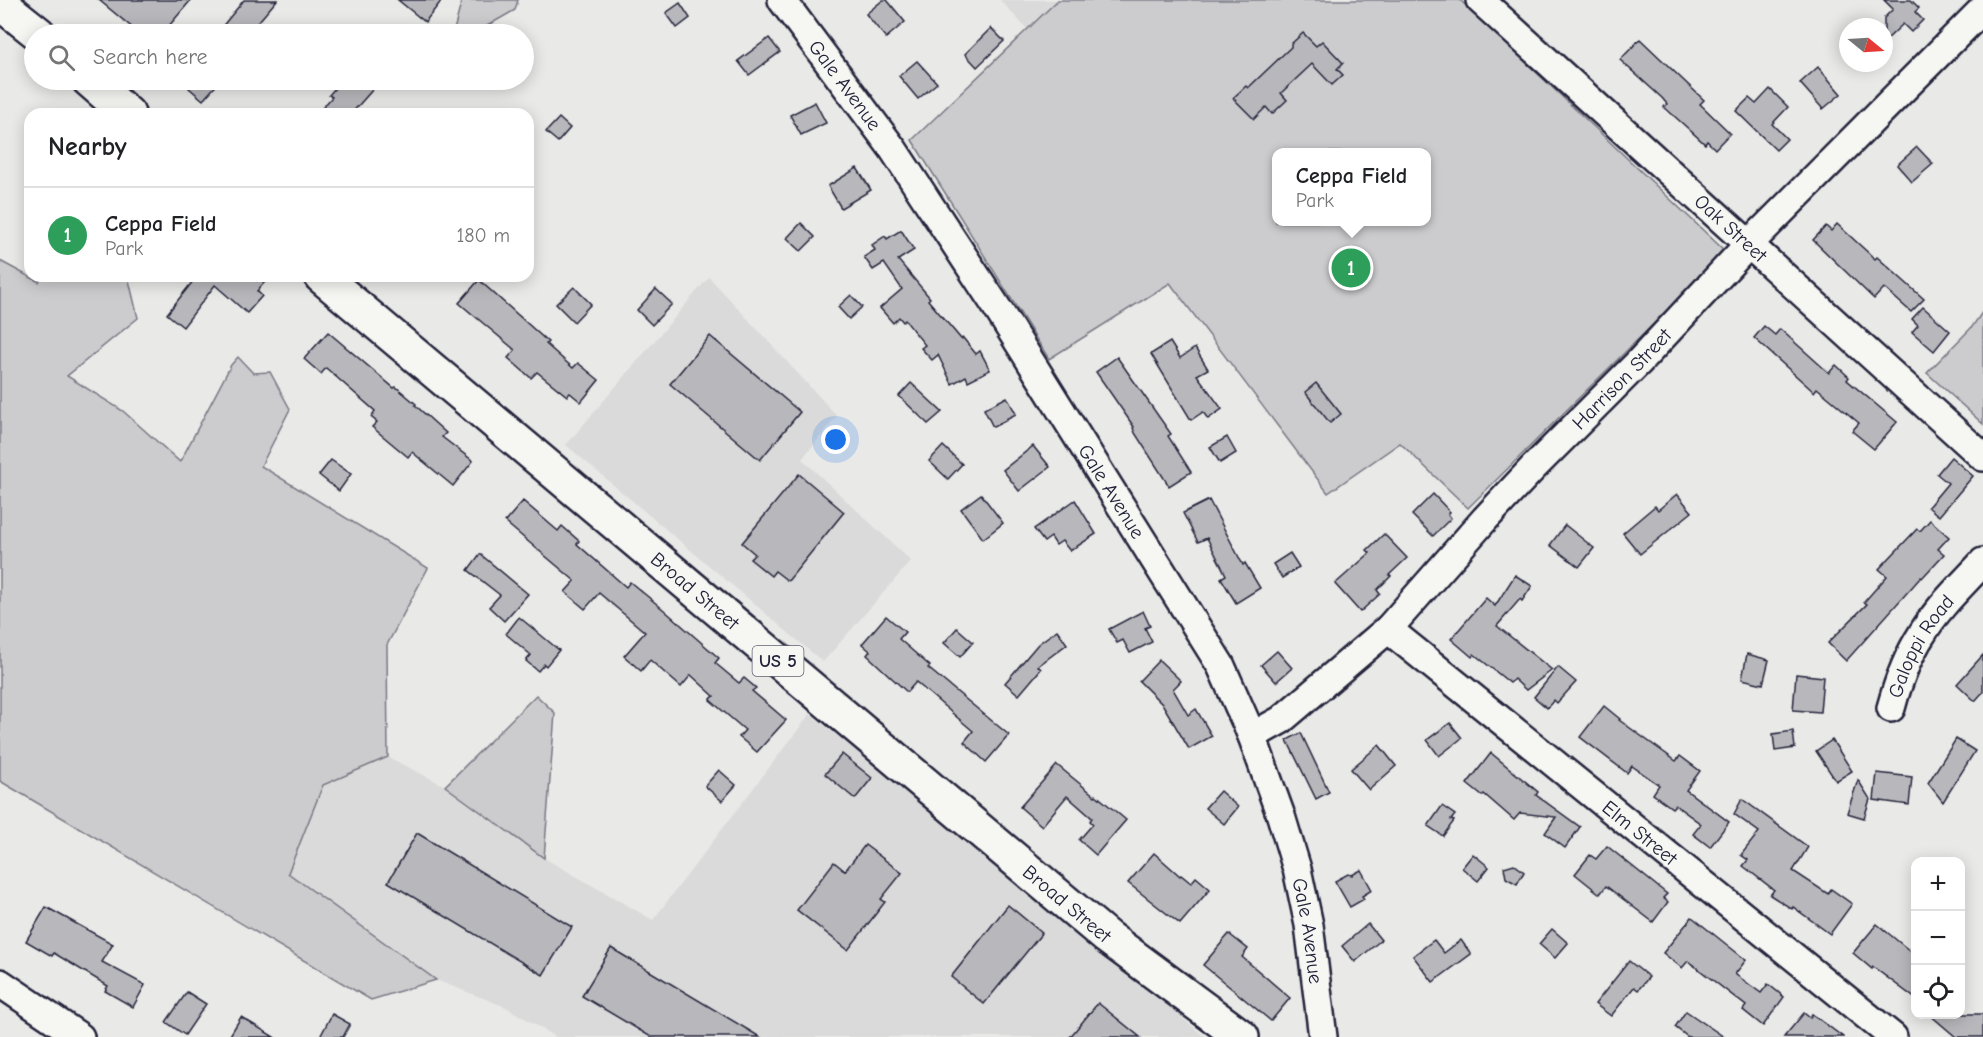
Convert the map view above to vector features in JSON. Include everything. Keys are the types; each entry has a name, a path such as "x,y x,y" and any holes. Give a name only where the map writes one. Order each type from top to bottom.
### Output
{"main road":[{"path":"0,3 26,24"},
{"path":"101,90 122,108"},
{"name":"Broad Street","path":"328,282 1107,937 1242,1037"}],"street":[{"name":"Gale Avenue","path":"782,0 893,149 999,311 1221,666 1252,736 1281,816 1297,869 1309,925 1323,1037"},
{"name":"Oak Street","path":"1479,0 1983,457"},
{"name":"Harrison Street","path":"1252,736 1281,720 1388,629 1492,511 1638,363 1976,7"},
{"name":"Galoppi Road","path":"1892,708 1899,682 1922,634 1938,612 1983,562"},
{"name":"Elm Street","path":"1388,629 1893,1037"},
{"path":"0,983 80,1037"}],"shaded area":[{"path":"462,0 518,0 515,10 490,24 456,24"},
{"path":"1000,0 1058,0 1027,29"},
{"path":"1058,0 1460,0 1726,252 1468,508 1400,443 1328,493 1170,283 1049,359 912,140"},
{"path":"0,261 24,274 24,282 129,282 138,318 67,376 123,411 180,462 231,365 238,357 253,373 270,372 290,409 261,466 428,568 387,645 388,757 323,785 288,873 436,980 371,1000 0,781"},
{"path":"709,277 837,416 802,459 911,561 823,662 566,445"},
{"path":"1983,311 1983,424 1927,373 1972,327"},
{"path":"536,695 555,713 544,858 445,786"},
{"path":"810,714 995,857 1205,1037 556,1037 506,1007 436,980 288,873 323,785 388,757 445,786 544,858 653,920"}],"building":[{"path":"99,0 191,0 171,24 128,24"},
{"path":"244,0 277,0 257,24 224,24"},
{"path":"398,0 442,0 425,22"},
{"path":"883,0 887,0 905,22 886,38 866,14"},
{"path":"1884,0 1911,0 1919,8 1915,12 1923,20 1911,32 1903,24 1893,33 1893,18 1884,18 1893,9"},
{"path":"680,3 690,18 677,28 666,13"},
{"path":"991,28 1004,41 977,67 965,54"},
{"path":"1303,33 1316,46 1322,41 1343,63 1337,69 1343,75 1332,85 1312,64 1281,93 1287,100 1272,114 1266,107 1254,119 1233,98 1246,86 1248,88"},
{"path":"769,38 780,52 749,75 738,61"},
{"path":"1640,39 1704,100 1700,104 1730,133 1715,149 1707,141 1705,144 1664,107 1667,104 1662,98 1620,60"},
{"path":"917,61 937,83 918,99 899,76"},
{"path":"1818,67 1841,94 1823,109 1800,83"},
{"path":"1770,89 1788,107 1772,124 1787,139 1776,150 1736,111 1749,98 1756,104"},
{"path":"191,90 212,90 203,100"},
{"path":"333,90 372,90 356,108 322,108 332,97 329,95"},
{"path":"815,102 826,123 801,135 790,115"},
{"path":"559,118 570,128 558,142 546,132"},
{"path":"1917,147 1933,164 1912,182 1897,165"},
{"path":"857,168 871,190 841,208 828,186"},
{"path":"801,223 815,237 801,251 787,238"},
{"path":"1837,224 1924,299 1911,312 1884,288 1874,299 1813,240 1826,226 1831,231"},
{"path":"901,230 914,250 898,260 961,339 963,338 976,354 980,351 990,370 968,381 966,376 952,384 938,355 932,360 921,348 925,345 905,320 903,322 899,317 893,323 880,308 902,289 884,263 873,270 864,257 875,250 872,245 885,236 887,239"},
{"path":"192,282 265,282 257,291 262,296 247,313 215,285 183,327 167,314"},
{"path":"477,282 481,282 548,342 546,344 573,368 578,363 599,380 581,402 570,393 567,396 537,372 531,378 508,358 515,350 459,303"},
{"path":"574,287 591,304 574,322 556,304"},
{"path":"656,289 672,304 652,325 637,310"},
{"path":"851,295 862,307 849,319 838,307"},
{"path":"1923,307 1950,331 1934,351 1912,332 1918,325 1912,319"},
{"path":"1764,326 1775,335 1780,329 1829,373 1836,365 1849,377 1847,380 1897,422 1874,449 1852,431 1859,423 1817,388 1814,392 1754,338"},
{"path":"328,332 416,404 446,433 442,437 473,461 453,486 412,452 408,457 372,427 377,422 371,417 375,411 326,368 321,374 304,359"},
{"path":"710,336 800,412 760,460 670,384"},
{"path":"1170,342 1180,358 1195,348 1208,369 1197,375 1222,409 1208,419 1203,412 1191,420 1151,354"},
{"path":"1117,357 1171,434 1168,436 1191,472 1169,486 1135,433 1134,427 1096,372"},
{"path":"911,383 942,412 928,424 899,396"},
{"path":"1316,383 1341,414 1330,423 1305,392"},
{"path":"1007,397 1016,414 993,427 984,409"},
{"path":"1227,437 1236,453 1220,463 1210,447"},
{"path":"943,446 962,464 948,479 929,461"},
{"path":"1033,446 1050,467 1019,491 1003,470"},
{"path":"1951,457 1973,476 1939,516 1928,507 1948,483 1937,474"},
{"path":"331,460 351,474 339,491 319,475"},
{"path":"799,474 844,512 788,581 775,571 771,576 750,559 755,554 742,543"},
{"path":"981,494 1003,523 983,539 961,509"},
{"path":"1433,494 1450,512 1448,514 1451,518 1433,536 1412,515"},
{"path":"1677,494 1692,512 1640,554 1623,533 1655,506 1658,510"},
{"path":"1075,500 1096,534 1070,551 1062,541 1056,545 1051,537 1044,542 1034,529"},
{"path":"1209,500 1243,565 1245,563 1260,588 1236,603 1221,578 1226,575 1207,538 1198,542 1183,513"},
{"path":"523,501 558,531 562,526 579,541 577,544 626,587 630,582 664,610 719,658 715,663 739,683 744,678 756,688 752,691 786,720 757,752 739,737 745,730 710,700 714,696 691,675 681,687 650,660 641,671 624,656 645,632 599,593 585,609 565,592 575,581 505,522"},
{"path":"1930,520 1949,537 1938,549 1944,554 1846,661 1828,643 1867,604 1864,602 1887,576 1879,569 1917,529 1920,531"},
{"path":"1565,525 1594,548 1579,567 1550,545"},
{"path":"1384,534 1407,558 1377,590 1380,594 1360,612 1335,584 1370,553 1367,550"},
{"path":"1290,553 1299,567 1282,578 1273,564"},
{"path":"480,554 528,594 504,621 489,607 500,595 468,570"},
{"path":"1515,575 1532,586 1522,601 1520,599 1497,626 1552,670 1526,690 1514,679 1510,683 1474,654 1472,657 1451,639 1486,598 1495,606"},
{"path":"1143,611 1150,626 1145,628 1152,642 1130,653 1123,640 1117,643 1109,629"},
{"path":"886,616 905,632 899,639 930,666 928,668 1009,735 986,762 964,742 973,731 916,682 907,692 867,655 870,651 862,644"},
{"path":"519,617 559,650 546,666 544,664 538,671 526,661 531,655 506,634"},
{"path":"957,628 973,642 960,657 944,643"},
{"path":"1057,630 1067,644 1038,666 1041,669 1019,695 1005,683 1038,644"},
{"path":"1277,651 1292,668 1276,682 1261,665"},
{"path":"1747,654 1769,660 1763,684 1742,679"},
{"path":"1983,655 1983,692 1975,701 1957,684"},
{"path":"1159,660 1181,681 1173,689 1188,715 1196,709 1212,736 1189,749 1163,705 1139,681"},
{"path":"1558,667 1576,682 1557,703 1554,700 1547,708 1534,697"},
{"path":"1796,674 1823,677 1820,712 1793,710"},
{"path":"1604,706 1619,720 1676,761 1680,756 1700,771 1686,790 1729,822 1710,847 1693,834 1701,824 1675,805 1672,808 1653,794 1659,785 1632,766 1627,773 1580,737"},
{"path":"1450,723 1462,738 1439,756 1427,740"},
{"path":"1793,731 1795,748 1775,751 1773,734"},
{"path":"1301,733 1329,792 1316,799 1287,740"},
{"path":"1956,739 1975,751 1943,802 1928,783"},
{"path":"1832,740 1852,771 1836,781 1816,751"},
{"path":"1379,745 1396,766 1369,790 1351,769"},
{"path":"1491,753 1538,792 1536,795 1580,827 1565,848 1545,833 1556,817 1520,813 1514,820 1484,794 1482,796 1467,784"},
{"path":"842,754 872,778 855,799 825,774"},
{"path":"1057,765 1126,820 1096,855 1079,840 1093,824 1090,821 1092,818 1067,796 1042,826 1020,807"},
{"path":"719,770 736,785 722,801 705,786"},
{"path":"1877,773 1912,777 1909,805 1874,800"},
{"path":"1858,780 1870,799 1864,818 1847,813"},
{"path":"1220,791 1238,807 1224,824 1205,808"},
{"path":"1742,799 1808,847 1793,871 1828,894 1831,889 1852,904 1830,934 1793,907 1792,909 1770,895 1774,890 1743,866 1748,860 1741,855 1759,832 1734,814"},
{"path":"1442,806 1455,815 1451,820 1454,821 1443,836 1428,826"},
{"path":"417,833 572,927 543,975 388,882"},
{"path":"865,845 902,873 881,899 885,902 848,950 797,910 834,862 845,871"},
{"path":"1607,846 1667,894 1663,898 1668,902 1653,922 1606,886 1600,894 1575,874 1590,855 1596,859"},
{"path":"1154,853 1180,876 1191,883 1196,877 1210,889 1180,924 1128,883"},
{"path":"1473,854 1489,867 1478,881 1462,868"},
{"path":"1514,864 1524,872 1517,884 1506,878 1504,867"},
{"path":"1361,870 1372,890 1362,896 1364,899 1350,907 1335,881"},
{"path":"1008,905 1042,933 984,1004 951,977"},
{"path":"46,907 113,944 102,962 145,985 133,1007 105,991 108,986 54,953 52,956 26,941"},
{"path":"1692,917 1746,960 1735,974 1761,993 1768,984 1784,997 1763,1026 1743,1010 1746,1006 1688,961 1682,968 1663,953"},
{"path":"1368,924 1381,940 1355,962 1342,946"},
{"path":"1877,924 1911,952 1911,995 1873,967 1872,969 1853,953"},
{"path":"1552,929 1568,943 1555,958 1539,944"},
{"path":"1229,934 1248,949 1242,957 1290,998 1271,1021 1203,965"},
{"path":"1434,940 1444,953 1461,940 1471,954 1433,982 1413,956"},
{"path":"611,948 760,1037 651,1037 582,996"},
{"path":"1629,961 1649,977 1638,990 1634,987 1611,1016 1595,1004"},
{"path":"187,992 206,1004 185,1035 166,1022"},
{"path":"1098,1003 1140,1037 1070,1037"},
{"path":"1686,1011 1724,1037 1688,1037 1675,1027"},
{"path":"1804,1013 1810,1018 1812,1014 1843,1037 1784,1037"},
{"path":"332,1014 350,1024 343,1037 320,1037"},
{"path":"1965,1014 1983,1014 1983,1037 1956,1037 1935,1019 1965,1019"},
{"path":"241,1017 274,1037 229,1037"}],"place":[{"name":"Ceppa Field","path":"1351,268"}]}
